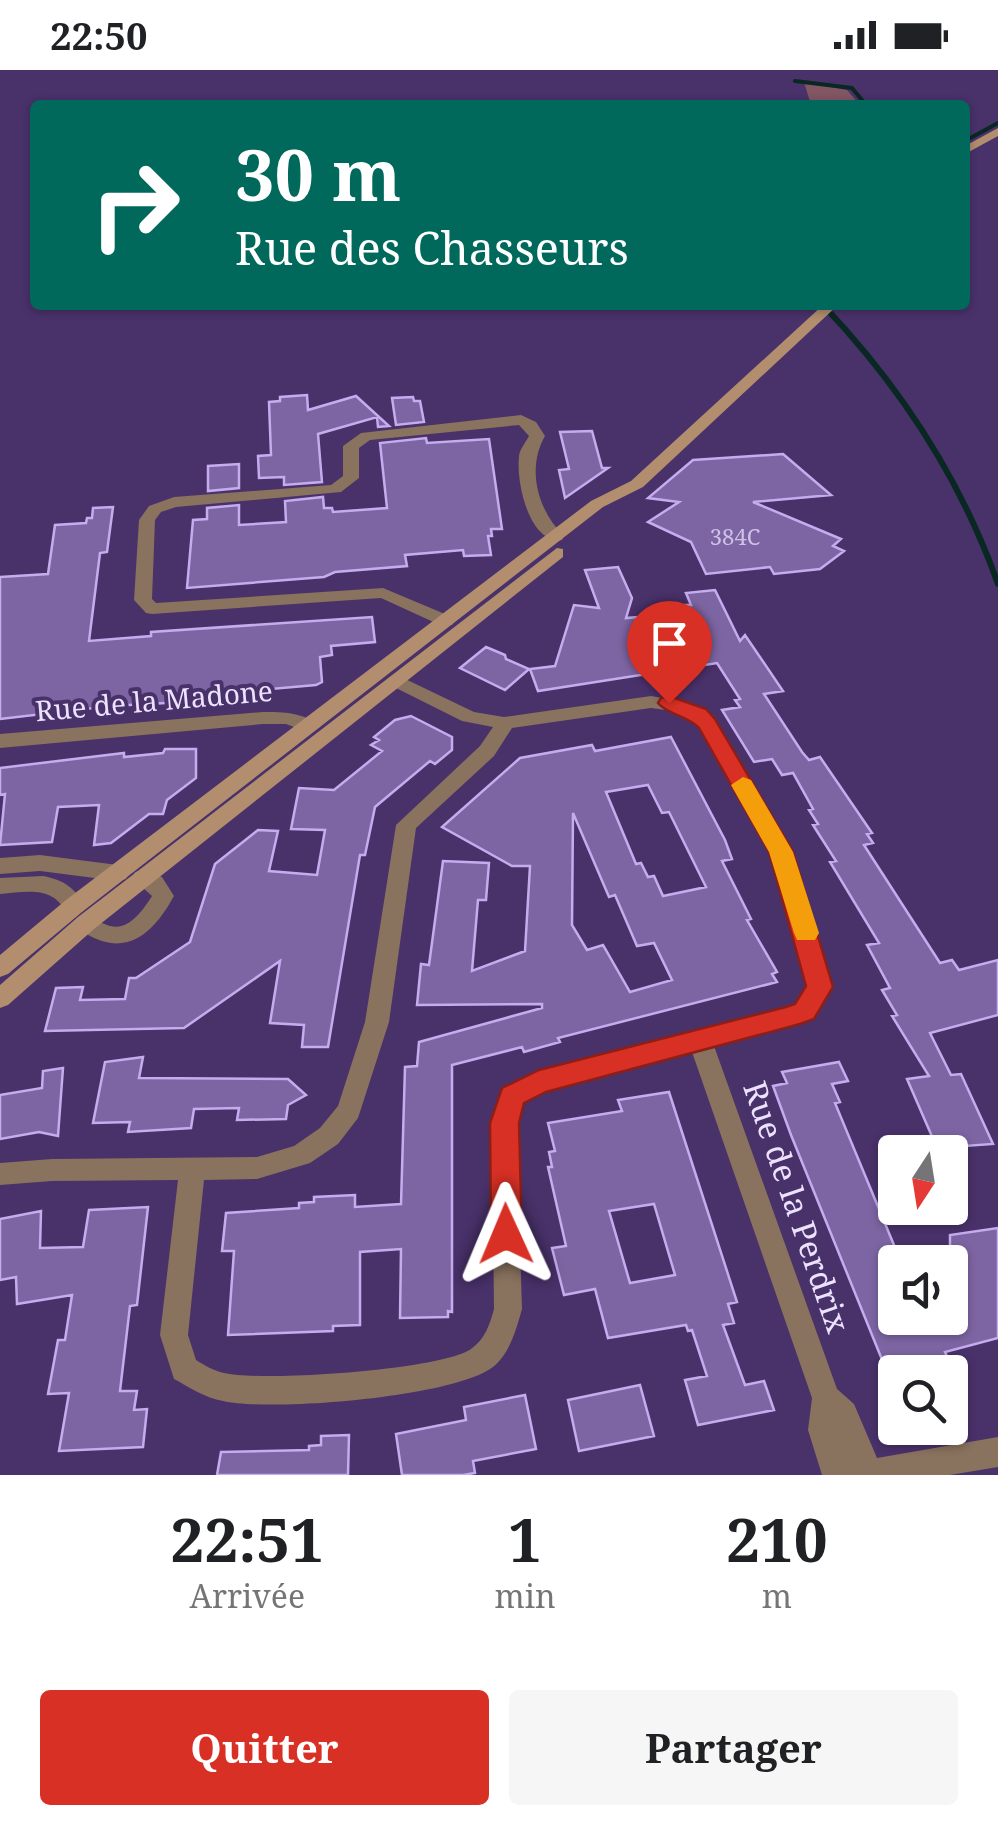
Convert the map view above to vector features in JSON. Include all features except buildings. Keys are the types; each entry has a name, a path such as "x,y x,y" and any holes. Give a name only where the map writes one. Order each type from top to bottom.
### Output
{"street":[{"path":"970,149 998,132"},
{"path":"0,968 143,878 318,732 563,539 624,501 637,484 825,310"},
{"path":"454,625 383,593 152,609 142,600 147,520 155,509 174,502 335,490 351,478 350,452 356,440 378,434 507,420 530,424 537,436 526,455 538,517 544,528 563,539"},
{"path":"192,1171 174,1335 184,1369 224,1388 375,1384 477,1361 501,1336 508,1309 504,1123 512,1096 539,1082 804,1011 820,987 781,852 707,724 686,707 651,702 504,723 469,717 389,676"},
{"name":"Rue de la Madone","path":"0,741 263,718 289,718 318,732"},
{"path":"0,1174 257,1168 301,1156 329,1136 350,1111 377,1022 406,825 487,751 504,723"},
{"path":"0,1000 118,873 318,732"},
{"path":"0,866 40,864 118,873 154,883 163,896 138,930 103,936 80,915 69,893 57,886 0,886"},
{"name":"Rue de la Perdrix","path":"700,1040 826,1398 823,1430 837,1475"},
{"name":"Rue de la Perdrix","path":"826,1398 844,1414 866,1475"},
{"path":"866,1475 998,1452"}],"shaded area":[{"path":"804,82 847,90 856,100 809,100"}],"waterway":[{"path":"795,81 852,88 862,100"},
{"path":"970,138 998,123"},
{"path":"828,310 878,368 925,435 966,507 998,584"}],"slow traffic":[{"path":"743,785 781,852 806,933"}],"route":[{"path":"506,1234 504,1123 512,1096 539,1082 791,1017 804,1011 820,987 781,852 707,724 686,707 669,703"}]}
